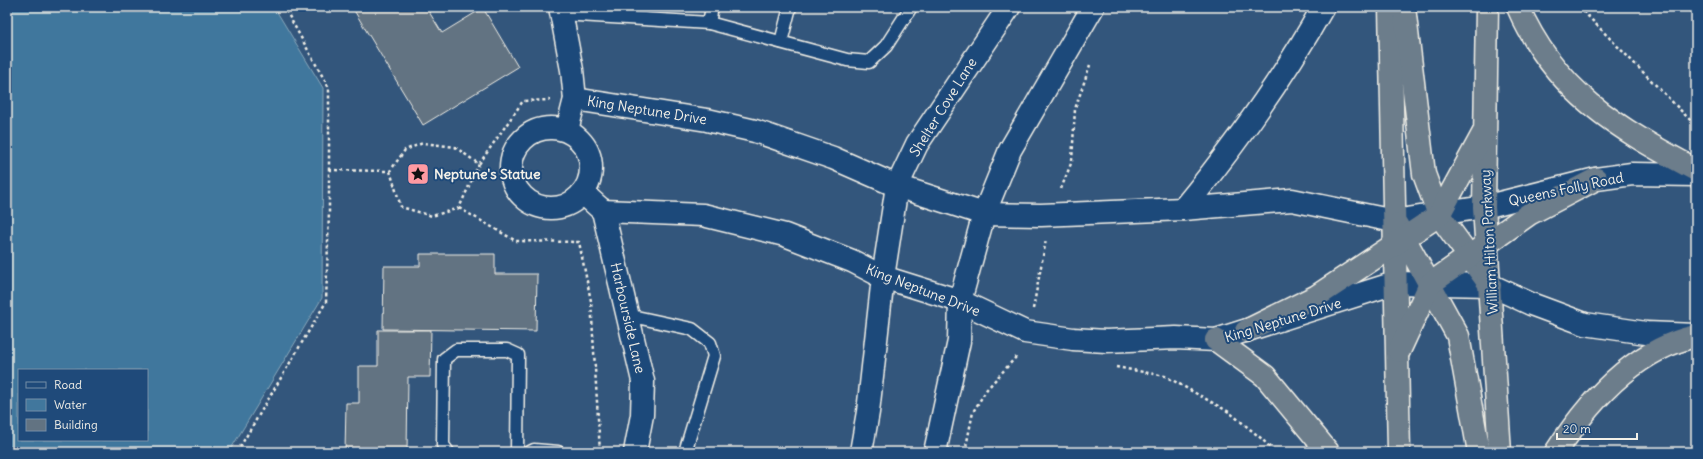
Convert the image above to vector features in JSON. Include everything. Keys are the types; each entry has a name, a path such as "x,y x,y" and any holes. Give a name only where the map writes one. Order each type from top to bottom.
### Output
{"highway":[{"path":"1390,7 1398,235 1396,283 1399,452"},
{"path":"1404,7 1424,174 1439,214 1490,285"},
{"name":"William Hilton Parkway","path":"1487,7 1484,208 1488,242 1500,452"},
{"path":"1518,7 1528,32 1552,66 1576,93 1615,124 1648,145 1696,170"},
{"path":"1439,214 1486,129"},
{"path":"1397,356 1430,284 1529,214 1596,179"},
{"path":"1398,235 1430,284 1458,336 1479,452"},
{"path":"1246,331 1317,296 1398,235"},
{"path":"1556,452 1568,433 1594,402 1637,362 1676,340 1696,336"},
{"path":"1216,340 1265,376 1328,452"}],"street":[{"name":"Shelter Cove Lane","path":"861,452 868,412 883,277 897,186 917,144 1009,7"},
{"path":"935,452 960,341 960,301 984,214 1010,150 1093,7"},
{"path":"1183,209 1229,152 1298,52 1323,7"},
{"path":"561,10 572,70 575,99 567,130"},
{"name":"King Neptune Drive","path":"575,99 707,120 755,131 834,158 897,186 984,214 1051,215 1183,209 1292,200 1398,235 1439,214 1484,208"},
{"path":"551,127 567,130 579,139 588,151 592,165 590,180 583,193 570,204 555,209 538,207 524,199 514,186 510,170 513,154 522,140 535,131 551,127"},
{"name":"Queens Folly Road","path":"1484,208 1596,179 1632,174 1696,175"},
{"path":"583,193 603,212"},
{"name":"King Neptune Drive","path":"603,212 703,215 785,235 852,261 883,277 960,301 1028,332 1073,339 1106,341 1176,338 1216,340 1396,283 1490,285"},
{"name":"Harbourside Lane","path":"603,212 643,381 642,415 635,452"},
{"path":"1490,285 1531,304 1585,324 1646,333 1696,336"}],"lane":[{"path":"709,23 712,7"},
{"path":"781,42 790,7"},
{"path":"561,10 709,23 846,60 869,62 886,46 911,7"},
{"path":"627,315 692,329 710,343 714,356 684,452"},
{"path":"448,452 443,446 444,359 456,350 507,350 518,355 517,452"},
{"path":"530,452 534,450 547,450 558,452"}],"path":[{"path":"237,452 326,302 329,88 284,7"},
{"path":"1578,7 1696,126"},
{"path":"965,452 974,412 987,389 1010,366 1022,349 1028,332 1051,215 1072,161 1075,108 1090,64"},
{"path":"459,208 479,164 523,100 575,99"},
{"path":"390,171 405,150 423,143 455,147 479,164"},
{"path":"329,170 390,171"},
{"path":"390,171 401,207 432,216 459,208 516,241 579,242 591,301 600,452"},
{"path":"1113,366 1165,376 1229,412 1262,439 1274,452"}],"water":[{"path":"7,7 274,7 323,88 322,298 229,452 7,452"}],"building":[{"path":"352,7 426,7 442,33 483,8 518,67 423,125"},
{"path":"420,254 495,254 495,274 537,274 536,331 383,329 384,266 420,266"},
{"path":"378,330 431,330 430,377 408,377 407,452 345,452 346,403 359,403 359,366 378,366"}],"place":[{"name":"Neptune's Statue","path":"418,174"}]}
